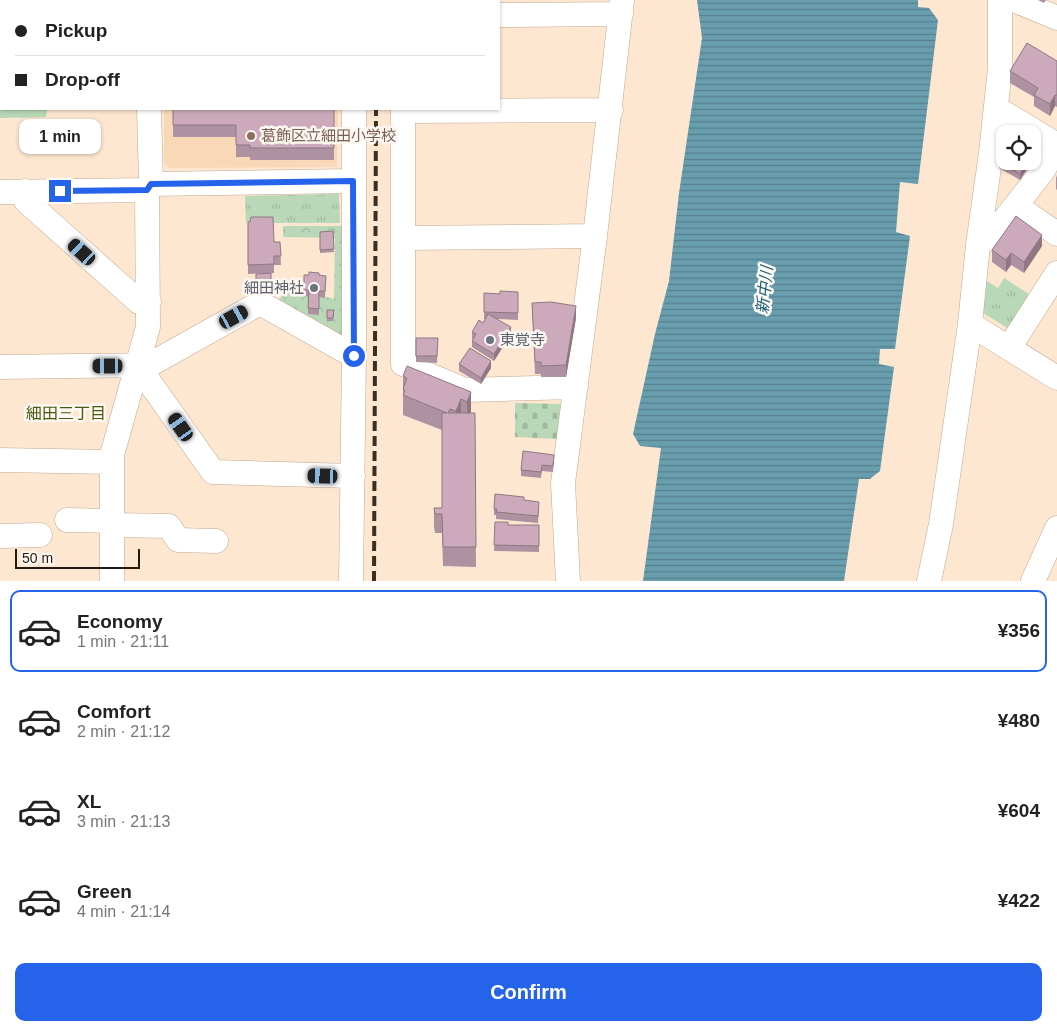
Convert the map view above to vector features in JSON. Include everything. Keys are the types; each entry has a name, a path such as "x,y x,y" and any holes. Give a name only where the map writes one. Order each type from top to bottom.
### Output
{"street":[{"path":"929,581 941,524 970,324 978,245 991,153 1006,2 1057,18"},
{"path":"500,14 621,7 595,236 563,483 568,581"},
{"path":"978,245 994,233 1016,206 1042,172 1057,146 996,108"},
{"path":"112,581 111,462 148,327 149,110"},
{"path":"351,581 354,356 354,110"},
{"path":"576,387 465,390 403,364 403,110 610,110"},
{"path":"0,192 353,181"},
{"path":"24,191 26,201 132,296 139,302 149,302"},
{"path":"1016,206 1057,234"},
{"path":"403,238 595,236"},
{"path":"1009,348 1057,273"},
{"path":"0,367 149,365 260,303 354,356"},
{"path":"970,324 1057,378"},
{"path":"138,366 213,472 353,476"},
{"path":"0,460 111,462"},
{"path":"67,520 169,526 178,540 216,541"},
{"path":"1033,581 1057,528"},
{"path":"0,536 40,535"}],"shaded area":[{"name":"葛飾区立細田小学校","path":"164,110 338,110 337,167 169,168 164,163"}],"green space":[{"path":"0,110 47,110 46,117 0,118"},
{"path":"339,194 340,223 246,223 245,196"},
{"path":"283,226 350,226 351,351 274,307 289,286 334,299 335,238 283,237"},
{"path":"981,277 998,288 1004,278 1035,298 1014,332 978,310"},
{"path":"515,403 562,404 558,439 515,437"}],"water":[{"name":"新中川","path":"697,0 918,0 918,7 929,8 938,20 918,184 900,182 896,232 910,236 895,349 880,349 879,364 894,367 880,471 870,479 859,479 844,581 643,581 661,448 640,446 633,434 669,281 679,193 702,38"}],"building":[{"path":"1027,43 1057,61 1057,95 1055,95 1050,104 1034,95 1038,88 1010,71"},
{"path":"173,110 334,110 334,148 250,148 250,145 236,145 236,125 173,125"},
{"path":"1013,170 1022,170 1020,174"},
{"path":"1016,216 1042,235 1024,262 1011,253 1006,260 992,250"},
{"path":"251,217 273,217 274,242 280,242 281,256 274,256 274,264 248,265 248,222 250,222"},
{"path":"333,231 334,249 320,250 320,232"},
{"path":"309,272 326,276 325,291 319,291 319,309 308,308 309,290 304,290 304,275 309,275"},
{"path":"271,273 271,287 256,287 256,274"},
{"path":"500,291 518,292 518,313 484,312 484,293 500,294"},
{"path":"551,302 576,306 566,365 541,366 541,362 535,362 532,303"},
{"path":"327,310 334,310 333,318 327,318"},
{"path":"488,314 511,327 494,354 472,341 476,334 472,332 479,320 483,323"},
{"path":"416,338 438,338 437,356 416,356"},
{"path":"470,348 491,361 481,378 459,364"},
{"path":"407,366 471,392 467,402 461,399 456,411 450,409 448,413 475,413 476,547 443,547 442,514 435,514 434,508 442,508 442,413 447,413 403,395 407,378 403,376"},
{"path":"523,451 554,455 553,466 542,465 541,472 521,470"},
{"path":"495,494 524,497 524,500 539,502 538,516 496,512 497,509 494,509"},
{"path":"495,522 508,522 508,525 539,525 539,546 494,545"}],"railway":[{"path":"374,581 376,110"}],"place":[{"name":"葛飾区立細田小学校","path":"251,136"},
{"name":"細田神社","path":"314,288"},
{"name":"東覚寺","path":"490,340"}],"district":[{"name":"細田三丁目","path":"66,413"}],"route":[{"path":"60,191 147,190 151,184 353,181 354,356"}]}
